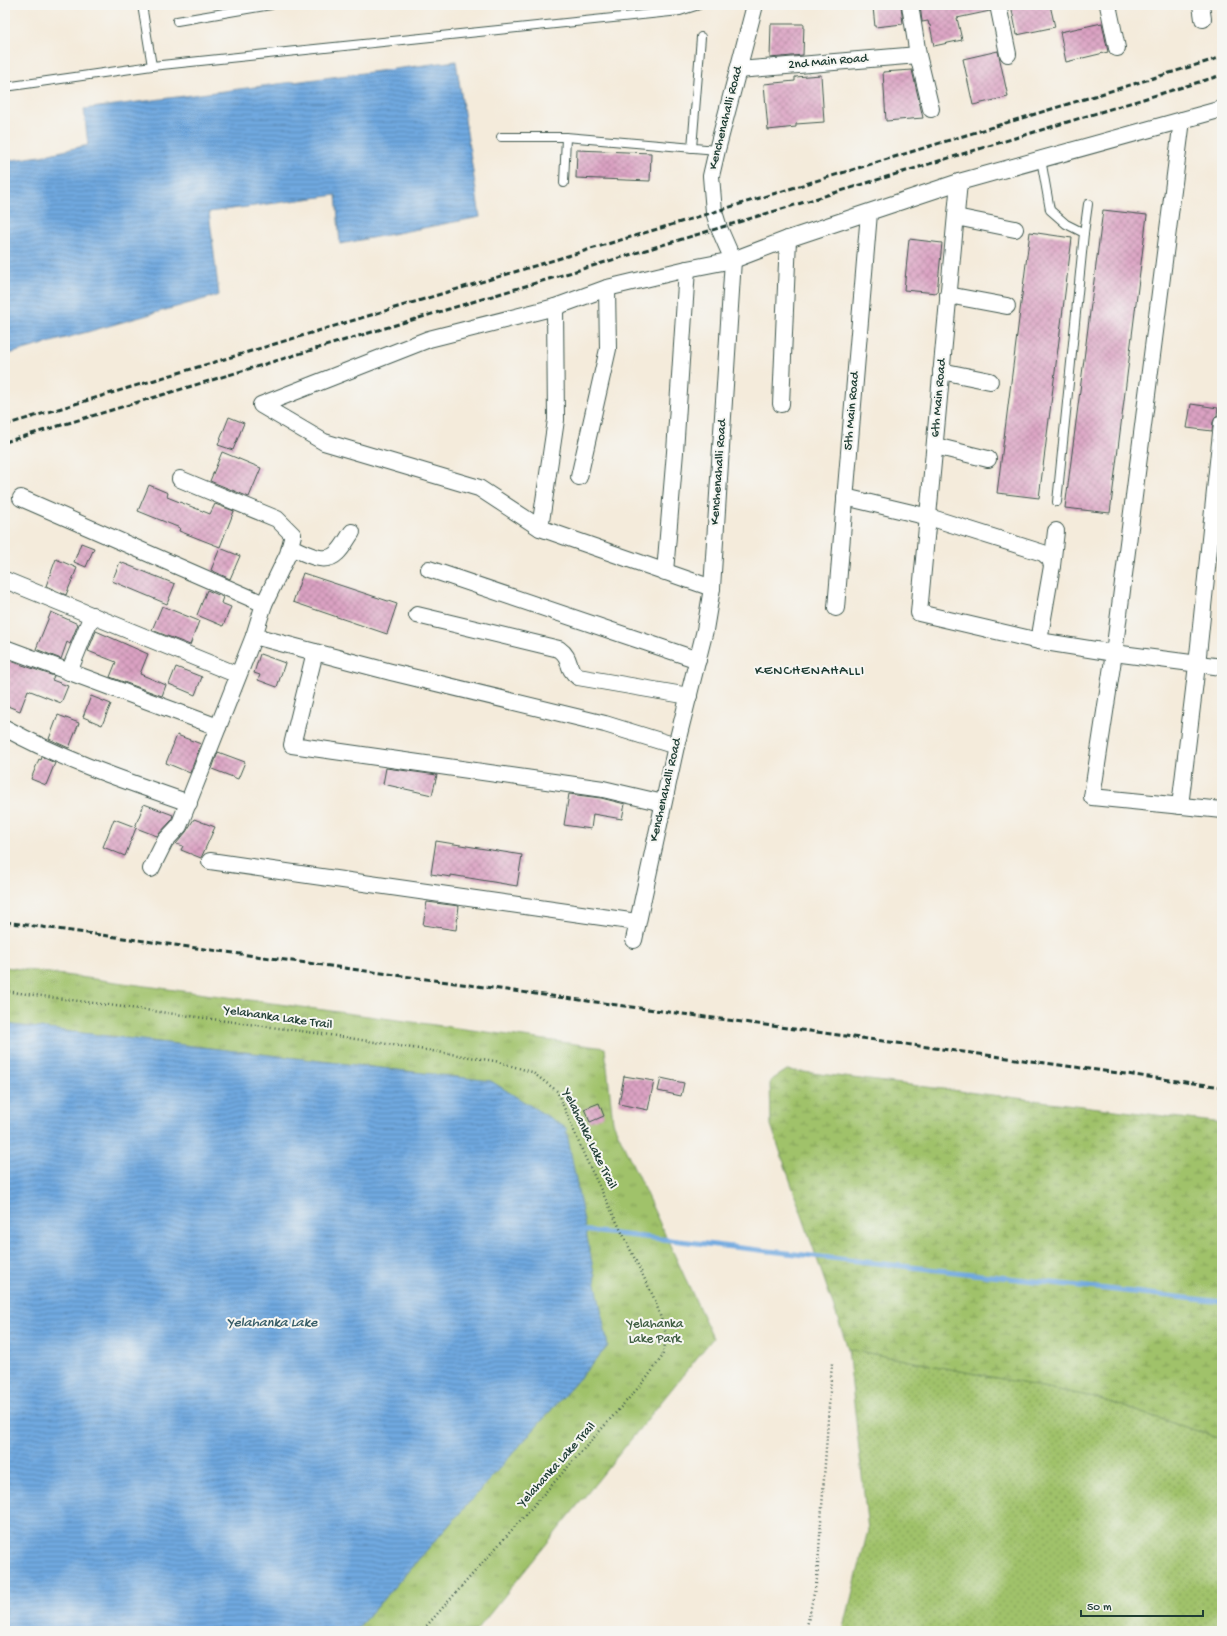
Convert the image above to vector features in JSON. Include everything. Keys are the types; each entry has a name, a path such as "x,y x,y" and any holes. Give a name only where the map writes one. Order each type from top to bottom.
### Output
{"street":[{"name":"Kenchenahalli Road","path":"634,940 676,746 690,696 705,630 712,588 733,260 719,228 714,212 711,176 716,150 755,5"},
{"path":"910,5 918,54 931,109"},
{"path":"998,5 1008,54"},
{"path":"1108,5 1117,48"},
{"name":"2nd Main Road","path":"738,70 918,54"},
{"path":"712,588 540,528 479,488 324,442 261,405 429,339 556,306 607,288 733,260 788,239 959,182 1222,109"},
{"path":"1182,120 1114,653 1092,797 1222,810"},
{"name":"6th Main Road","path":"959,182 919,613 1039,641"},
{"name":"5th Main Road","path":"836,608 869,213"},
{"path":"956,217 1015,229"},
{"path":"781,404 788,239"},
{"path":"665,572 675,452 687,269"},
{"path":"579,477 608,349 607,288"},
{"path":"948,295 1007,306"},
{"path":"540,528 556,420 556,306"},
{"path":"941,371 990,382"},
{"path":"1180,806 1198,665 1222,423"},
{"path":"935,446 988,459"},
{"path":"151,869 165,841 179,826 189,803 254,636 264,604 288,554 293,535 277,519 180,479"},
{"path":"845,497 929,517 1043,553 1050,559 1052,566"},
{"path":"21,498 264,604"},
{"path":"1056,531 1052,566 1039,641 1198,665 1222,667"},
{"path":"290,547 323,559 332,558 338,553 352,532"},
{"path":"429,569 698,660"},
{"path":"5,580 238,675"},
{"path":"417,614 559,649 566,654 572,673 578,677 690,696"},
{"path":"69,672 92,615"},
{"path":"254,636 391,672 605,724 676,746"},
{"path":"5,648 218,726"},
{"path":"315,652 292,745 603,789 663,803"},
{"path":"5,728 41,747 118,778 189,803"},
{"path":"210,861 638,922"}],"lane":[{"path":"142,5 152,66"},
{"path":"177,21 240,8 271,5"},
{"path":"5,87 152,66 680,11 699,5"},
{"path":"692,148 701,37"},
{"path":"502,137 566,137 716,150"},
{"path":"564,183 566,137"},
{"path":"1041,159 1050,210 1066,224 1084,234"},
{"path":"1057,502 1088,204"}],"path":[{"name":"Yelahanka Lake Trail","path":"5,991 354,1038 495,1060 532,1072 557,1091 585,1156 655,1300 667,1337 662,1357 646,1379 422,1631"},
{"path":"806,1631 817,1579 832,1363"}],"green space":[{"name":"Yelahanka Lake Park","path":"5,967 605,1048 613,1122 713,1338 476,1631 355,1631 608,1346 491,1081 5,1024"},
{"path":"787,1070 1222,1123 1222,1439 1094,1397 848,1349 771,1125 770,1081"},
{"path":"848,1349 1094,1397 1222,1439 1222,1631 843,1631 868,1530"}],"water":[{"path":"456,61 480,217 340,244 336,195 209,212 219,295 5,355 5,161 41,156 88,145 84,109"},
{"name":"Yelahanka Lake","path":"5,1024 491,1081 566,1128 608,1346 355,1631 5,1631"}],"building":[{"path":"901,5 903,24 875,27 873,7"},
{"path":"920,5 989,5 990,11 957,18 962,40 934,46 928,21 922,22"},
{"path":"1011,5 1050,5 1055,27 1017,35"},
{"path":"1102,23 1108,52 1066,62 1060,32"},
{"path":"771,24 804,24 803,55 770,58"},
{"path":"998,51 1008,97 973,105 963,59"},
{"path":"912,70 923,118 886,121 883,72"},
{"path":"821,75 824,122 796,124 796,127 768,130 764,84 795,81 795,77"},
{"path":"577,150 651,153 650,181 576,178"},
{"path":"1103,210 1147,215 1110,513 1065,508"},
{"path":"1030,232 1072,238 1039,498 997,493"},
{"path":"909,239 942,243 937,293 904,290"},
{"path":"1191,404 1218,408 1217,415 1213,422 1212,431 1187,428"},
{"path":"229,417 244,423 233,450 218,445"},
{"path":"222,452 261,468 249,497 210,481"},
{"path":"149,485 168,493 167,497 210,514 215,504 234,511 220,547 179,531 180,528 138,511"},
{"path":"81,543 94,548 86,567 74,562"},
{"path":"220,548 240,556 230,579 211,570"},
{"path":"56,559 77,568 66,595 46,586"},
{"path":"120,562 175,584 167,604 112,581"},
{"path":"303,573 397,604 387,634 293,602"},
{"path":"207,590 223,597 221,603 231,607 223,626 197,615"},
{"path":"162,606 199,621 190,645 152,630"},
{"path":"51,612 78,624 70,644 67,642 61,659 36,649"},
{"path":"96,631 148,654 140,674 166,685 162,696 110,677 116,662 88,651"},
{"path":"260,654 285,663 277,687 258,680 260,675 254,673"},
{"path":"5,659 54,676 52,680 68,686 61,703 28,690 20,711 5,705 5,693 10,680 5,678"},
{"path":"176,667 202,677 195,695 169,684"},
{"path":"91,696 111,704 102,725 83,717"},
{"path":"58,715 79,723 69,748 49,739"},
{"path":"177,735 201,744 190,773 166,763"},
{"path":"218,752 245,762 238,779 212,769"},
{"path":"42,757 55,763 46,785 31,779 39,759 41,760"},
{"path":"386,768 437,775 432,795 383,784"},
{"path":"569,794 601,798 625,804 622,819 593,814 591,829 564,825"},
{"path":"144,804 173,815 171,821 157,836 136,828 125,856 103,847 114,819 135,827"},
{"path":"194,819 215,827 201,858 181,850 183,846 176,844"},
{"path":"436,841 522,855 517,886 451,875 451,877 431,874"},
{"path":"427,902 459,906 456,930 423,925"},
{"path":"624,1076 654,1081 648,1110 619,1104"},
{"path":"661,1078 684,1083 681,1096 658,1091"},
{"path":"599,1103 604,1116 590,1122 584,1109"}],"waterway":[{"path":"581,1230 1222,1302"}],"railway":[{"path":"5,425 714,212 1222,57"},
{"path":"5,442 719,228 1222,75"},
{"path":"5,922 1222,1087"}],"district":[{"name":"KENCHENAHALLI","path":"810,671"}]}
